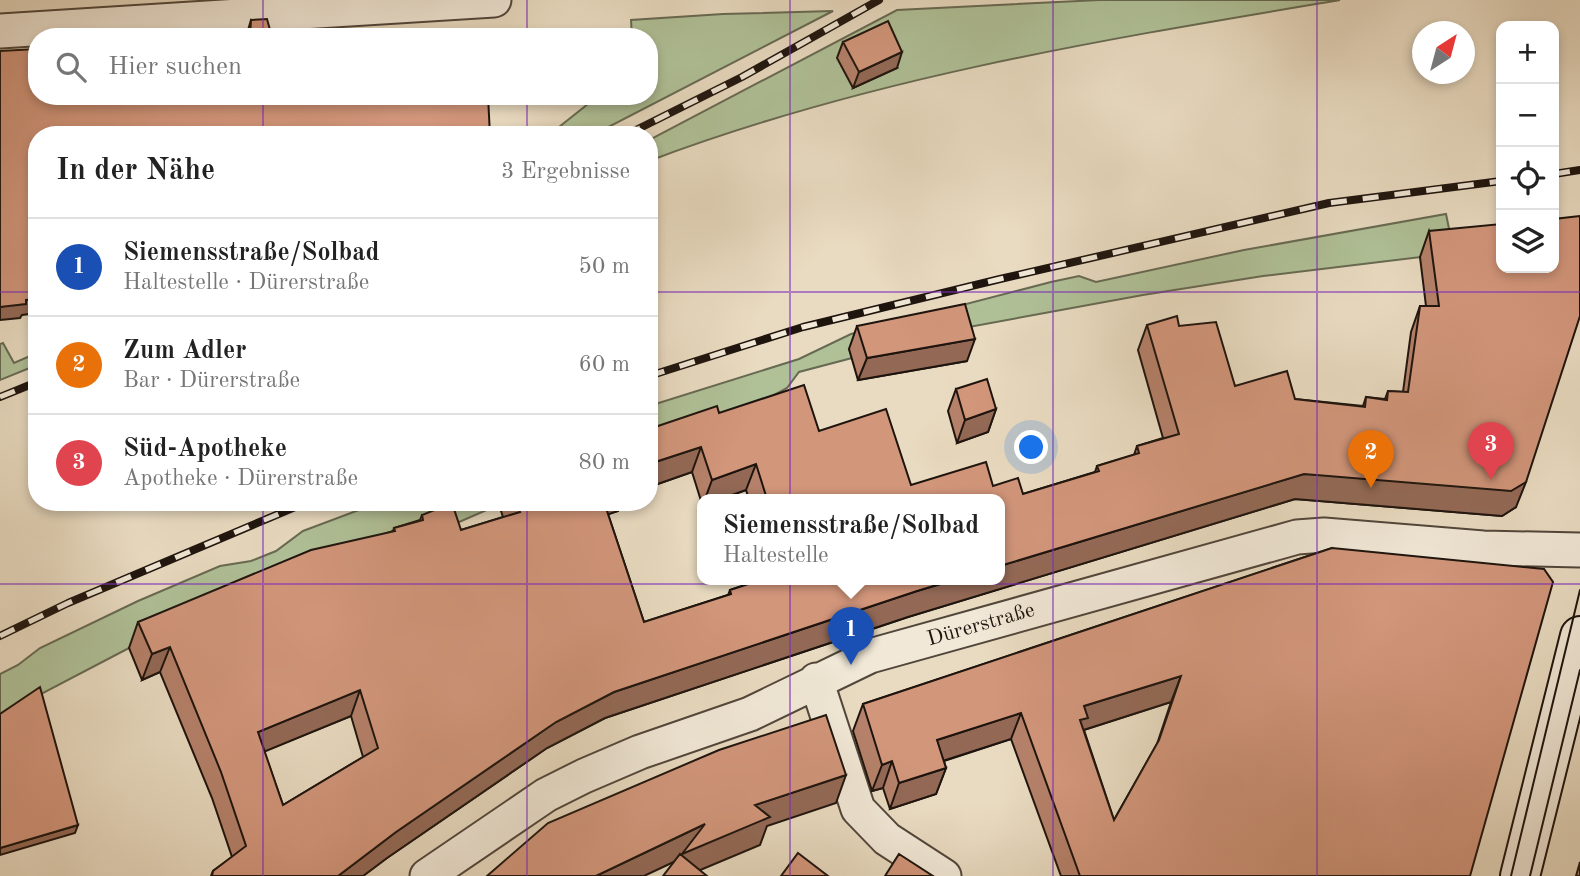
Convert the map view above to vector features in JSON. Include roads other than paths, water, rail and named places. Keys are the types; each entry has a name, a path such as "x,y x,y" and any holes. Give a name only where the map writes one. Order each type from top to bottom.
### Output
{"street":[{"path":"48,28 494,0"},
{"path":"0,31 28,29"},
{"name":"Dürerstraße","path":"427,876 503,823 565,785 640,752 750,714 870,656 1297,537 1324,535 1483,548 1580,550"},
{"path":"1520,876 1580,636"},
{"path":"816,680 858,809 887,839 944,876"}],"tram line":[{"path":"1511,876 1580,590"},
{"path":"1530,876 1580,670"}],"railway":[{"path":"644,126 742,77 879,0"},
{"path":"1559,173 1580,170"},
{"path":"658,373 803,327 1329,203 1496,182"},
{"path":"0,397 28,386"},
{"path":"0,636 68,603 286,511"}],"place":[{"name":"Süd-Apotheke","path":"1491,480"},
{"name":"Zum Adler","path":"1371,488"},
{"name":"Siemensstraße/Solbad","path":"851,665"}]}
